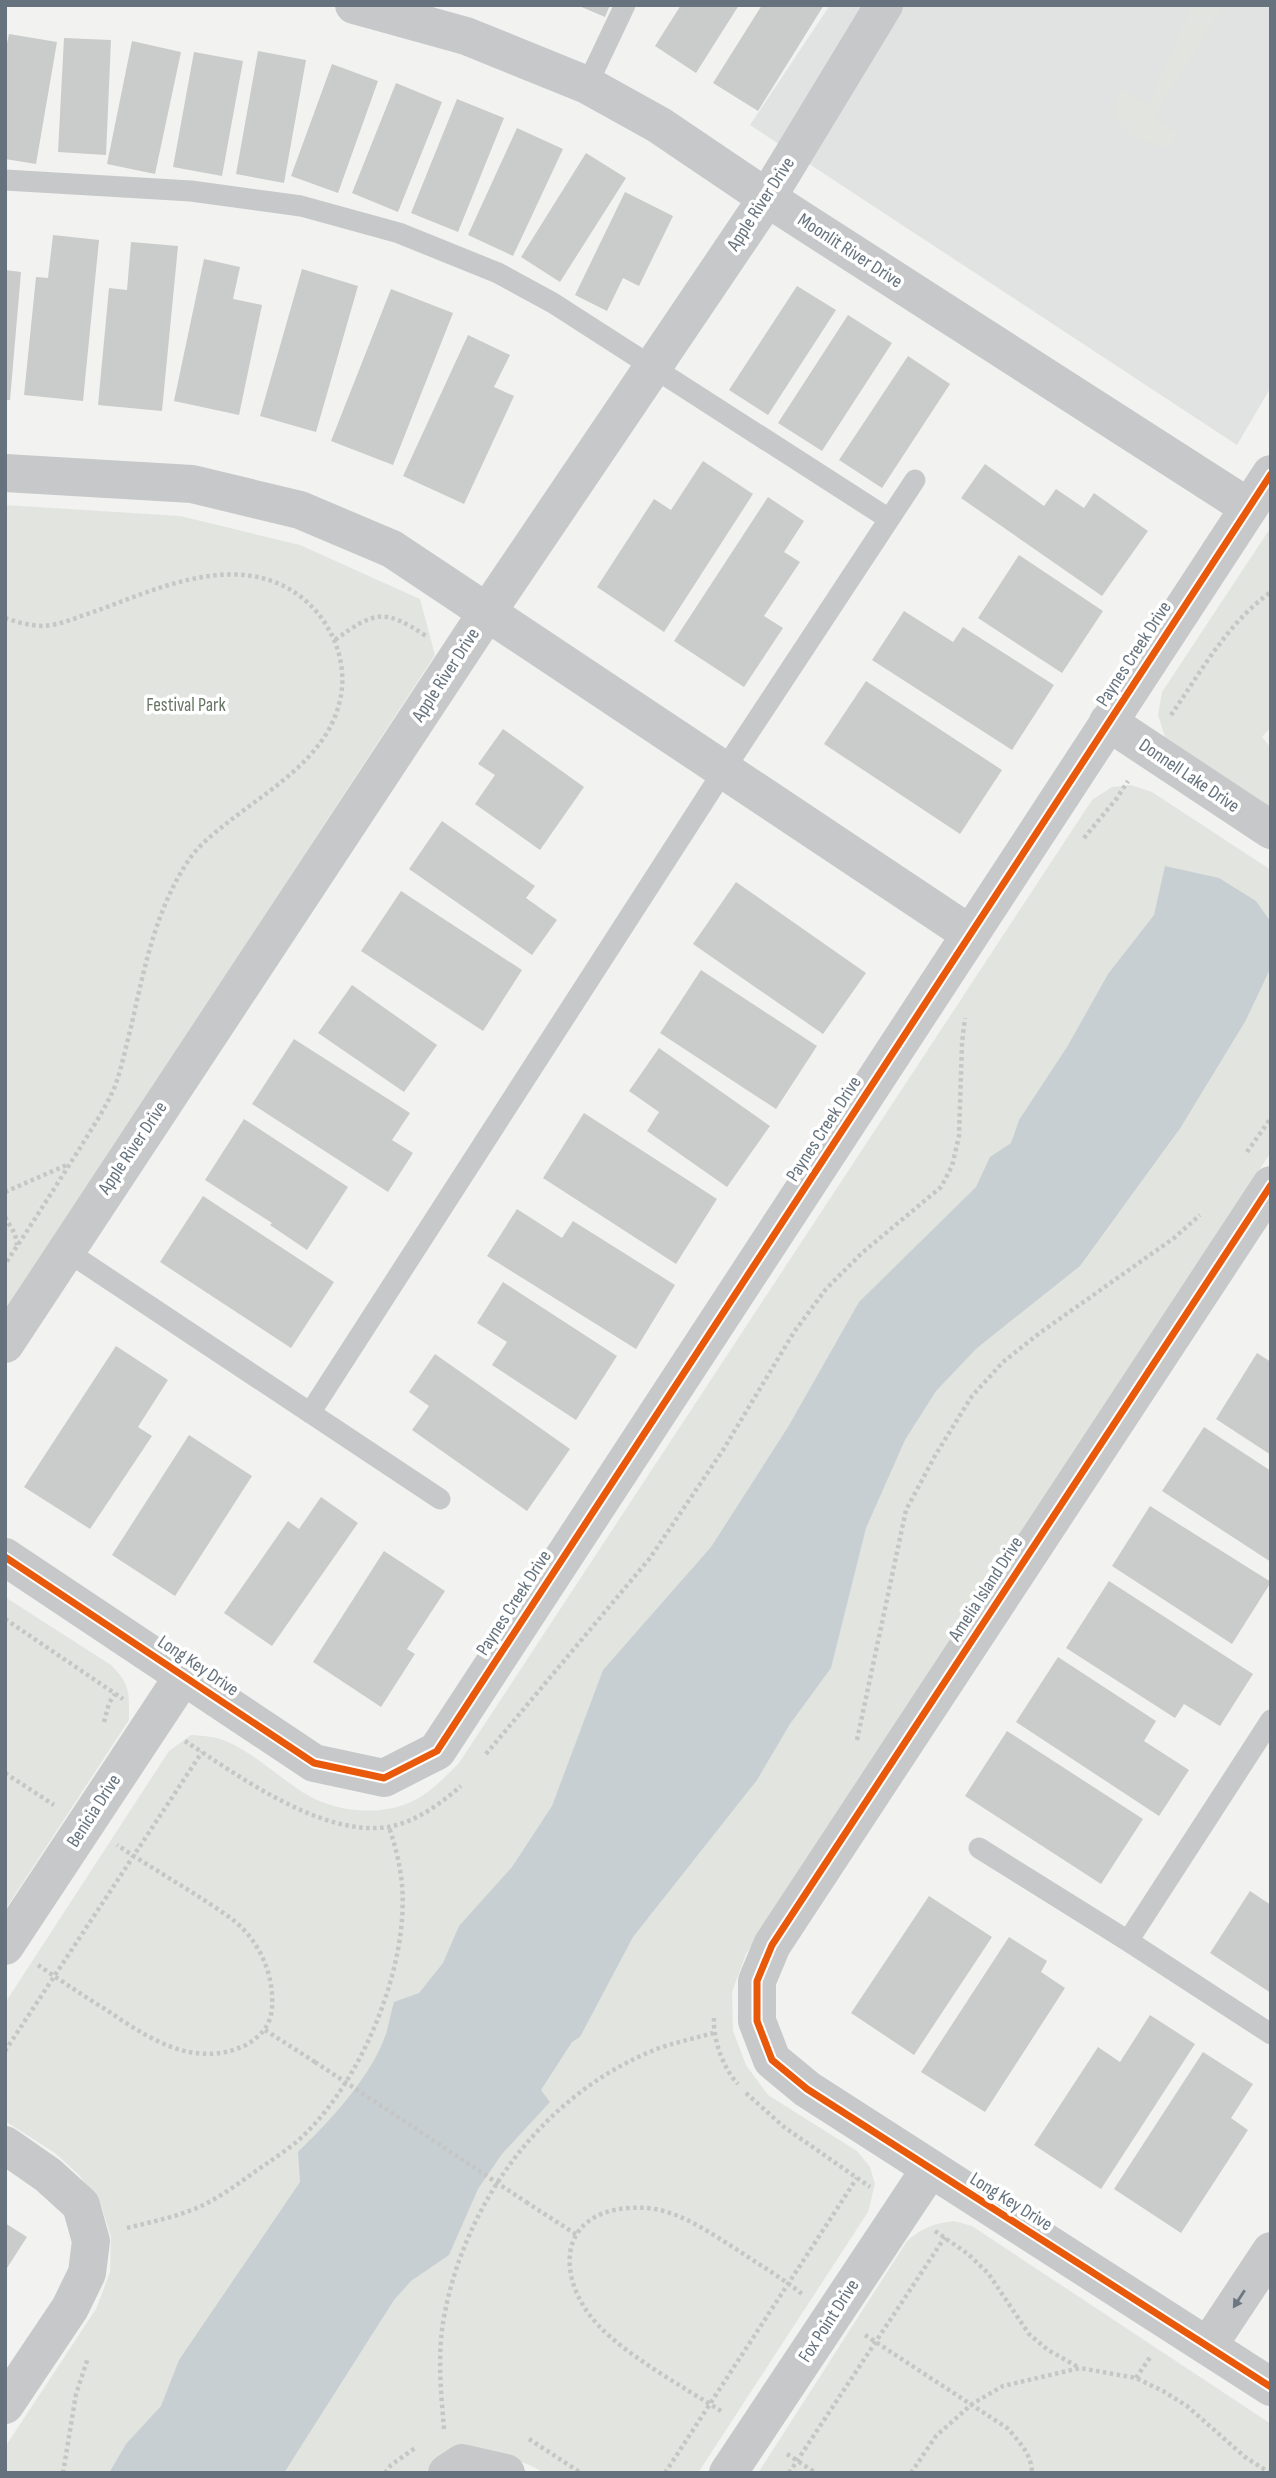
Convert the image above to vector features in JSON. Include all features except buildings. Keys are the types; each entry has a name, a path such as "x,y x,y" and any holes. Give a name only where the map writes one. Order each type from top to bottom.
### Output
{"street":[{"name":"Moonlit River Drive","path":"354,5 466,36 587,85 659,125 767,198 1248,508"},
{"name":"Apple River Drive","path":"5,1344 488,611 767,198 884,5"},
{"path":"5,473 192,484 300,510 392,549 970,934"},
{"name":"Paynes Creek Drive","path":"384,1777 437,1751 1271,474"},
{"name":"Donnell Lake Drive","path":"1108,722 1271,830"},
{"name":"Amelia Island Drive","path":"757,2021 757,1981 772,1945 1271,1185"},
{"name":"Long Key Drive","path":"5,1557 314,1763 384,1777"},
{"name":"Benicia Drive","path":"21,1955 184,1675"},
{"name":"Long Key Drive","path":"757,2021 772,2060 807,2089 1271,2388"},
{"path":"5,2146 48,2175 81,2205 108,2235 70,2308 5,2404"},
{"name":"Fox Point Drive","path":"728,2473 930,2169"},
{"path":"1208,2346 1271,2251"},
{"path":"451,2457 506,2473"}],"lane":[{"path":"587,85 625,5"},
{"path":"5,180 191,191 301,205 399,233 498,273 553,303 889,519"},
{"path":"310,1413 724,770 915,480"},
{"path":"65,1250 440,1499"},
{"path":"1128,1941 1271,1720"},
{"path":"979,1848 1271,2034"}],"path":[{"path":"5,618 43,626 202,577 260,577 296,593 323,621 335,640 342,677 341,697 329,731 318,747 297,768 207,839 190,858 174,883 160,915 146,963 115,1086 70,1164 5,1264"},
{"path":"1148,748 1227,634 1242,615 1271,592"},
{"path":"335,640 365,620 387,617 401,620 458,658"},
{"path":"5,1192 70,1164"},
{"path":"5,1217 15,1234 17,1246"},
{"path":"5,2051 202,1752"},
{"path":"108,2235 198,2207 234,2187 304,2136 336,2097 358,2062 386,2002 393,1970 402,1885 397,1852 389,1827"},
{"path":"21,1955 164,2046 190,2053 214,2053 236,2049 253,2041 265,2030 272,2015 271,1983 261,1952 244,1930 222,1912 121,1848"},
{"path":"265,2030 577,2235"},
{"path":"451,2457 440,2360 444,2319 455,2270 486,2200 537,2131 573,2098 617,2069 652,2051 713,2033"},
{"path":"665,2473 857,2178"},
{"path":"725,2413 616,2343 597,2324 573,2285 568,2265 577,2235 592,2218 608,2210 641,2207 669,2212 699,2226 1007,2428 1032,2462 1032,2473"},
{"path":"902,2209 968,2254 988,2273 1029,2334 1048,2350 1080,2368 1136,2378 1163,2391 1187,2406 1245,2458 1270,2473"},
{"path":"789,2473 945,2237"},
{"path":"911,2473 936,2436 972,2404 1003,2386 1080,2368"}],"shaded area":[{"path":"830,5 1271,5 1271,387 1237,445 750,125"},
{"path":"1165,866 1219,878 1256,901 1271,922 1271,967 1246,1020 1181,1127 1080,1266 977,1348 936,1391 905,1440 866,1528 831,1668 790,1724 757,1780 633,1937 580,2037 572,2042 541,2090 550,2102 502,2154 478,2189 449,2255 411,2281 394,2300 284,2473 109,2473 126,2444 161,2406 179,2360 300,2182 298,2152 323,2127 360,2082 386,2034 394,2002 419,1993 443,1963 459,1926 512,1867 552,1806 603,1670 711,1547 788,1427 859,1302 976,1187 990,1157 1011,1143 1019,1120 1067,1047 1108,974 1154,915"}],"green space":[{"path":"1192,5 1224,5 1154,116 1176,133 1175,140 1168,146 1153,144 1130,134 1119,122 1116,112 1118,91 1126,91 1149,105"},
{"name":"Festival Park","path":"5,505 180,516 300,545 420,599 435,655 5,1312"},
{"path":"1271,527 1271,727 1262,737 1271,748 1271,811 1165,737 1158,715 1162,692"},
{"path":"1131,785 1152,792 1271,870 1271,1152 746,1954 732,1992 733,2031 746,2065 768,2095 857,2151 870,2167 875,2184 868,2212 698,2473 544,2473 513,2459 480,2453 451,2460 423,2473 5,2473 5,2447 96,2309 110,2272 111,2237 101,2205 79,2175 55,2153 5,2121 5,2003 169,1751 191,1735 219,1739 248,1753 316,1799 343,1808 372,1811 413,1801 432,1789 459,1763 1092,800 1112,787"},
{"path":"5,1597 111,1665 125,1684 129,1696 129,1720 5,1910"},
{"path":"954,2221 972,2226 1271,2424 1271,2473 758,2473 907,2241 929,2227"}],"cycle path":[{"path":"5,1557 314,1763 384,1778 437,1751 1271,474"},
{"path":"1271,1185 772,1945 757,1981 757,2021 772,2060 807,2089 1271,2387"}]}
